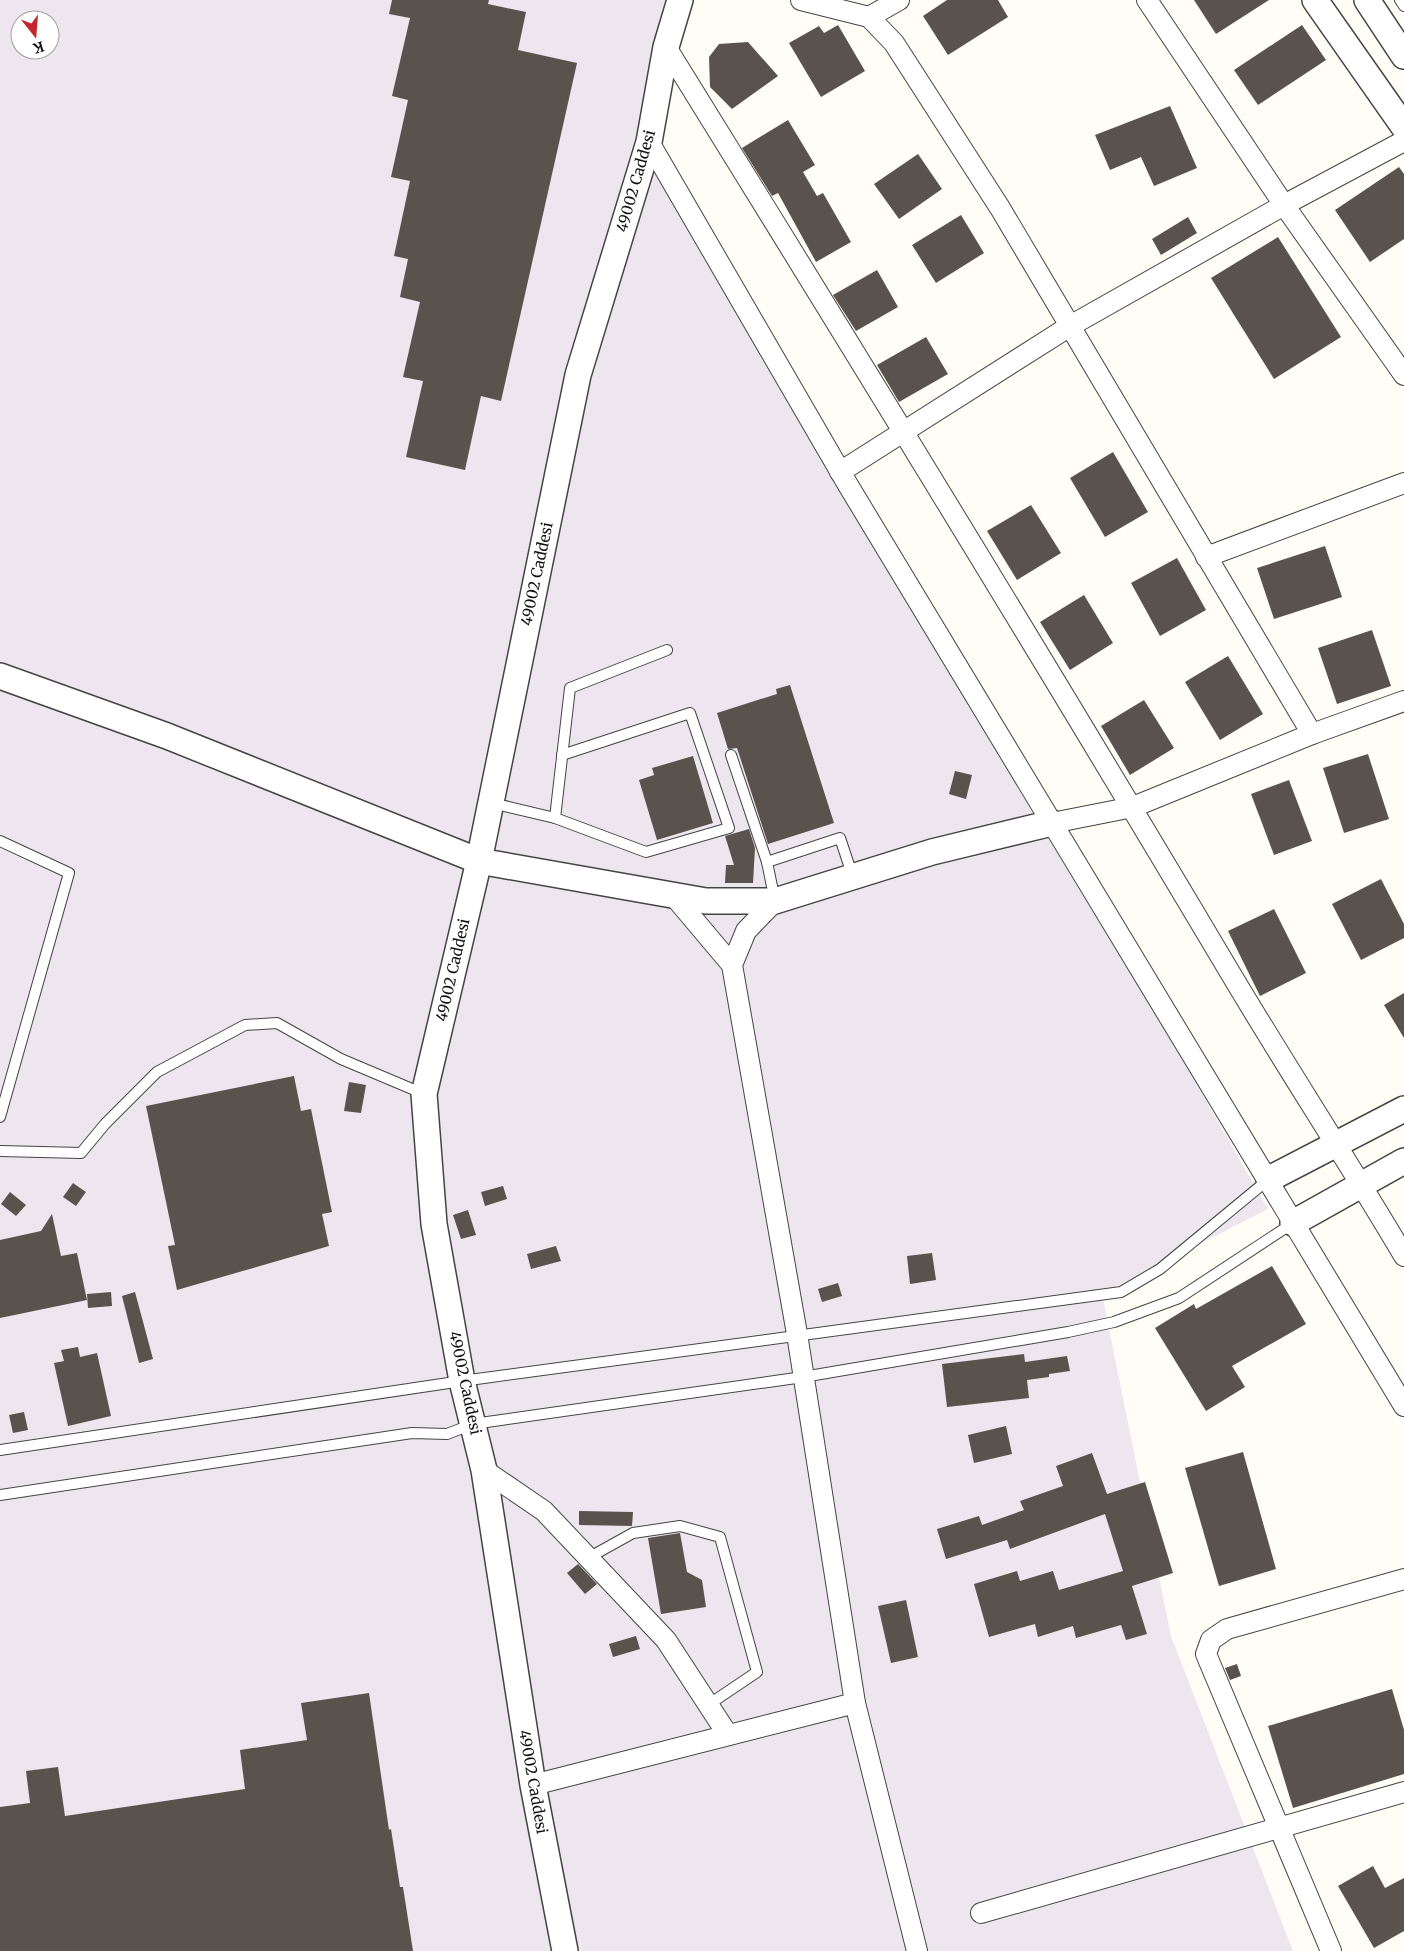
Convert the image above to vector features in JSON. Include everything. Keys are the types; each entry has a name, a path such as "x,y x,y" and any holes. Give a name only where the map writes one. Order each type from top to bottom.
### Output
{"street":[{"name":"49002 Caddesi","path":"565,1951 532,1785 484,1470 462,1381 434,1224 424,1094 479,861 578,375 648,142 666,47 680,0"},
{"path":"802,0 869,17 899,52 1000,208 1312,734"},
{"path":"869,17 899,0"},
{"path":"1147,0 1284,205 1404,376"},
{"path":"1315,0 1404,127"},
{"path":"1367,0 1404,56"},
{"path":"666,47 904,431 1133,807 1224,962 1338,1145 1404,1256"},
{"path":"840,472 1070,326 1284,205 1404,141"},
{"path":"648,142 840,472 1269,1179 1293,1223 1404,1406"},
{"path":"1206,557 1404,483"},
{"path":"0,676 167,736 479,861 706,901 775,901 932,852 1052,823 1133,807 1312,734 1404,701"},
{"path":"673,895 732,965 797,1334 855,1703 917,1951"},
{"path":"732,965 746,931 775,901"},
{"path":"1269,1179 1404,1110"},
{"path":"1293,1223 1404,1161"},
{"path":"484,1470 544,1511 666,1640 728,1735"},
{"path":"1331,1951 1206,1654 1211,1640 1227,1629 1404,1579"},
{"path":"532,1785 855,1703"},
{"path":"981,1913 1404,1792"}],"lane":[{"path":"1400,0 1404,6"},
{"path":"555,818 570,688 667,650"},
{"path":"491,803 555,818 646,852 729,828 690,713 562,755"},
{"path":"731,755 767,862 775,901"},
{"path":"767,862 840,838 853,878"},
{"path":"0,841 69,873 0,1117"},
{"path":"0,1151 80,1153 105,1124 157,1072 245,1025 277,1023 341,1059 424,1094"},
{"path":"0,1450 462,1381 797,1334 1121,1292 1160,1269 1269,1179"},
{"path":"0,1496 412,1433 446,1434 473,1424 803,1377 1068,1332 1141,1313 1179,1298 1293,1223"},
{"path":"588,1558 633,1533 680,1526 720,1537 757,1672 708,1705"}],"shaded area":[{"path":"0,0 680,0 651,134 1268,1209 1102,1294 1171,1636 1293,1951 0,1951"}],"building":[{"path":"392,0 489,0 488,4 526,12 518,50 577,63 501,401 481,396 465,470 406,457 423,381 403,377 420,302 400,297 408,259 394,256 410,181 391,177 408,100 392,96 410,18 389,14"},
{"path":"947,0 998,0 1008,17 948,55 923,16"},
{"path":"1194,0 1269,0 1216,34"},
{"path":"838,25 865,71 821,97 789,43 819,26 824,33"},
{"path":"1302,25 1326,60 1258,105 1234,70"},
{"path":"748,42 778,76 732,109 710,87 709,57 719,44"},
{"path":"1170,106 1197,168 1154,186 1141,157 1110,170 1095,135"},
{"path":"788,120 815,165 803,172 817,196 823,193 851,242 816,262 778,193 772,196 742,148"},
{"path":"918,154 942,189 899,219 874,184"},
{"path":"1399,167 1404,174 1404,239 1370,262 1335,210"},
{"path":"961,215 984,253 936,283 912,245"},
{"path":"1188,217 1197,233 1161,255 1152,239"},
{"path":"1278,237 1341,337 1274,379 1211,278"},
{"path":"877,270 898,307 856,331 833,295"},
{"path":"926,337 948,374 899,402 877,365"},
{"path":"1113,452 1148,512 1105,537 1070,478"},
{"path":"1031,505 1061,553 1017,580 987,531"},
{"path":"1325,546 1342,597 1274,619 1257,568"},
{"path":"1177,558 1206,610 1160,636 1131,583"},
{"path":"1084,595 1113,643 1070,670 1040,622"},
{"path":"1372,630 1391,686 1337,704 1318,648"},
{"path":"1228,656 1263,714 1220,740 1185,682"},
{"path":"790,685 834,823 768,844 737,748 728,749 717,713 777,694 776,689"},
{"path":"1144,700 1174,748 1130,775 1101,726"},
{"path":"1368,754 1389,819 1344,833 1323,768"},
{"path":"693,756 713,823 657,840 639,780 654,775 652,768"},
{"path":"955,771 972,775 966,799 949,794"},
{"path":"1289,780 1312,841 1274,855 1251,794"},
{"path":"749,829 755,848 753,883 725,883 726,865 734,865 725,836"},
{"path":"1381,879 1404,924 1404,938 1361,960 1332,904"},
{"path":"1274,909 1306,973 1260,996 1228,931"},
{"path":"1404,993 1404,1038 1384,1005"},
{"path":"294,1076 301,1111 311,1109 332,1212 322,1214 329,1246 177,1290 168,1246 175,1245 146,1106"},
{"path":"349,1082 366,1085 361,1113 344,1111"},
{"path":"73,1183 86,1192 76,1206 63,1197"},
{"path":"503,1186 507,1199 485,1206 481,1192"},
{"path":"10,1192 26,1205 16,1216 1,1204"},
{"path":"468,1210 476,1235 461,1239 453,1215"},
{"path":"52,1214 61,1256 77,1253 87,1300 0,1318 0,1240 41,1231"},
{"path":"556,1246 561,1261 531,1269 527,1254"},
{"path":"932,1253 936,1280 910,1284 907,1256"},
{"path":"1272,1266 1306,1324 1232,1366 1245,1387 1206,1411 1155,1328 1194,1304 1196,1309"},
{"path":"838,1283 842,1296 822,1302 818,1289"},
{"path":"111,1292 112,1306 88,1308 87,1294"},
{"path":"135,1292 153,1359 139,1363 122,1296"},
{"path":"78,1347 80,1357 97,1353 111,1416 68,1426 54,1363 64,1361 61,1350"},
{"path":"1024,1354 1025,1362 1067,1356 1070,1371 1049,1374 1049,1377 1027,1380 1029,1398 947,1407 942,1364"},
{"path":"24,1412 28,1430 13,1433 9,1415"},
{"path":"1006,1426 1012,1454 974,1463 968,1435"},
{"path":"1243,1452 1276,1569 1219,1586 1185,1468"},
{"path":"1092,1453 1107,1494 1145,1482 1173,1573 1132,1586 1147,1634 1126,1640 1121,1625 1076,1638 1073,1626 1038,1637 1035,1624 989,1637 974,1584 1017,1571 1020,1581 1053,1571 1059,1590 1123,1571 1105,1514 1010,1549 1007,1540 946,1559 937,1529 979,1516 982,1525 1024,1510 1020,1501 1063,1486 1056,1466"},
{"path":"579,1511 633,1512 632,1526 579,1525"},
{"path":"680,1533 687,1572 702,1580 706,1607 661,1614 648,1538"},
{"path":"578,1564 597,1584 585,1594 567,1573"},
{"path":"906,1600 918,1657 891,1663 878,1606"},
{"path":"636,1636 640,1649 613,1657 609,1644"},
{"path":"1237,1664 1241,1676 1230,1680 1225,1668"},
{"path":"1392,1689 1404,1730 1404,1774 1293,1808 1268,1726"},
{"path":"369,1693 389,1830 391,1829 400,1887 403,1887 413,1951 0,1951 0,1807 30,1803 26,1771 58,1767 65,1816 245,1789 240,1750 307,1740 301,1703"},
{"path":"1373,1866 1385,1888 1404,1878 1404,1931 1374,1948 1338,1886"}]}
